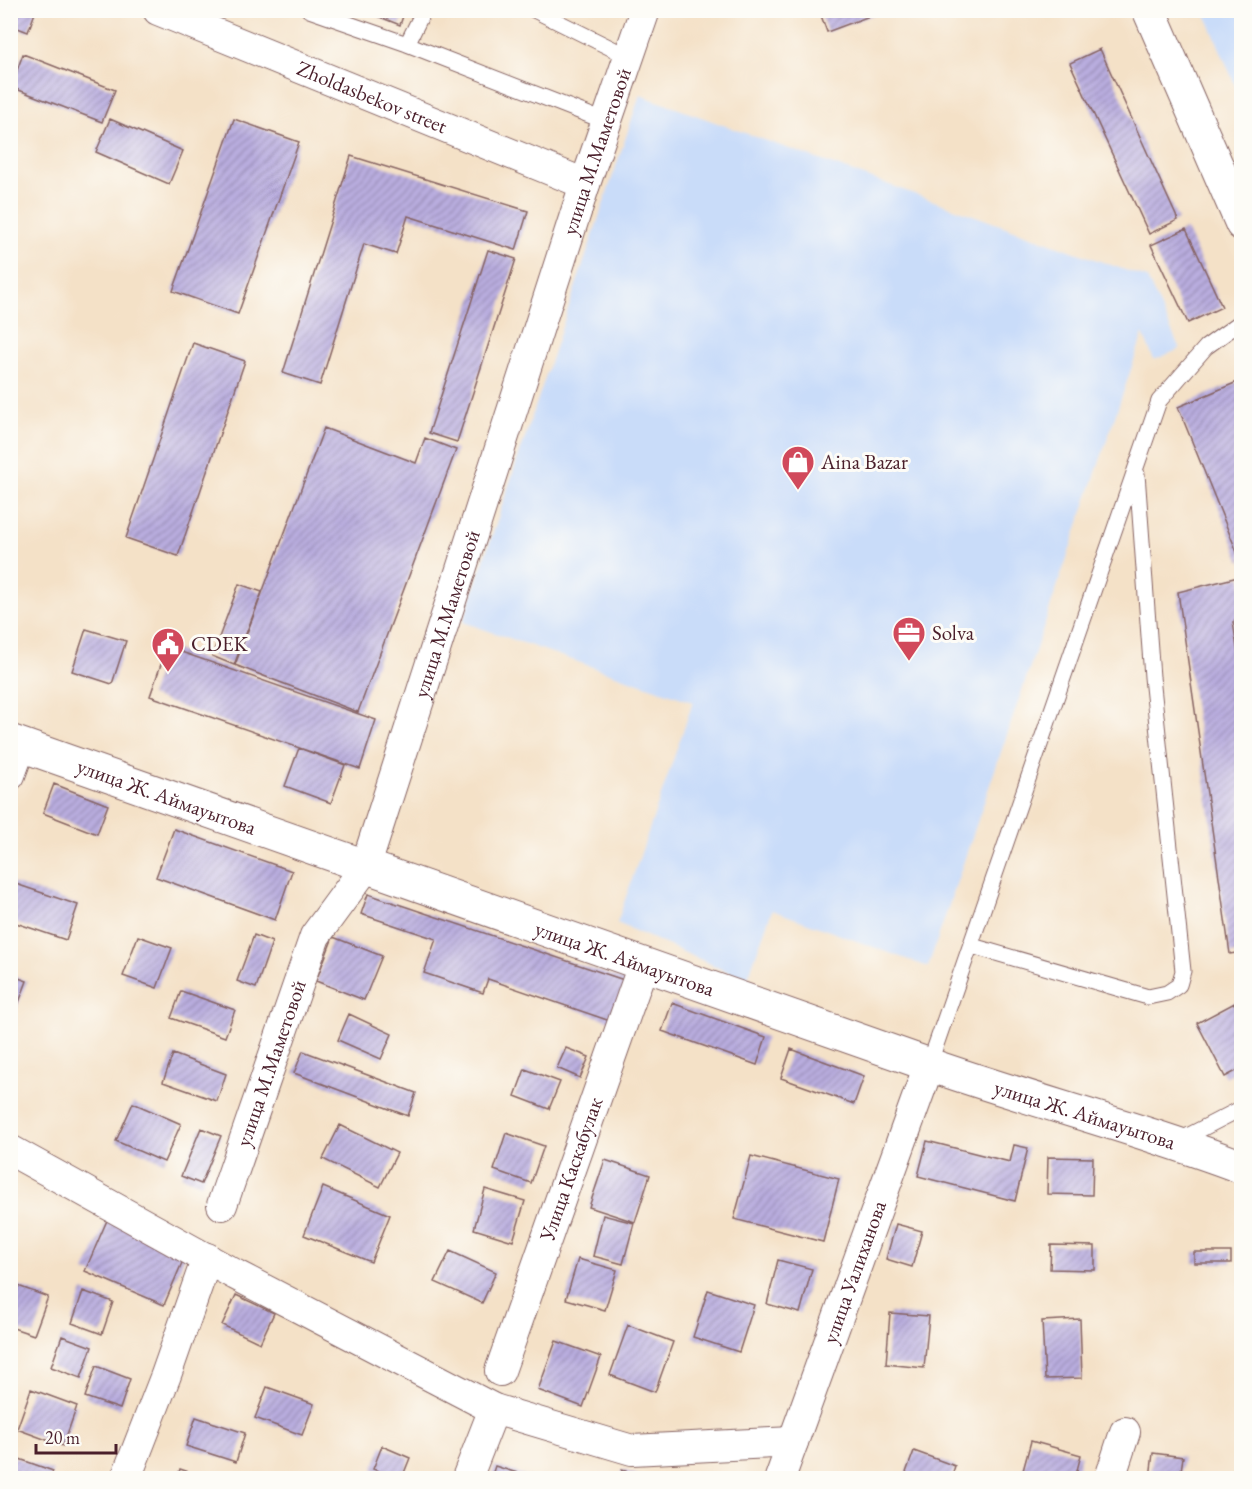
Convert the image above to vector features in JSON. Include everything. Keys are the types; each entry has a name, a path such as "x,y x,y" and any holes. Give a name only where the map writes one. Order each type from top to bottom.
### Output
{"street":[{"name":"улица М.Маметовой","path":"222,1205 315,936 364,868 585,184 645,10"},
{"path":"1149,10 1242,224"},
{"name":"Zholdasbekov street","path":"162,11 585,184"},
{"name":"улица Ж. Аймауытова","path":"14,753 364,868 929,1065 1176,1142 1242,1167"},
{"name":"Улица Каскабулак","path":"500,1371 643,965"},
{"name":"улица Уалиханова","path":"780,1479 929,1065"},
{"path":"10,1150 236,1275 494,1409 632,1450 793,1442"},
{"path":"126,1479 207,1258"},
{"path":"467,1479 494,1409"},
{"path":"1110,1479 1125,1431"}],"lane":[{"path":"309,10 406,44 607,122"},
{"path":"406,44 424,10"},
{"path":"534,10 629,57"},
{"path":"929,1065 1159,401 1206,347 1242,321"},
{"path":"972,946 1148,998 1167,993 1179,986 1184,971 1152,677 1137,466"},
{"path":"1176,1142 1242,1108"}],"shaded area":[{"path":"1204,11 1241,11 1241,99"},
{"name":"Aina Bazar","path":"640,95 1147,278 1180,349 1154,360 1143,334 928,967 772,910 747,980 617,923 693,702 463,622"}],"building":[{"path":"10,10 36,10 28,32 10,25"},
{"path":"362,10 405,10 400,25"},
{"path":"819,10 883,10 883,11 827,32"},
{"path":"1100,49 1178,220 1149,234 1070,63"},
{"path":"23,54 115,90 102,122 11,87"},
{"path":"110,119 183,151 169,184 96,152"},
{"path":"234,119 299,142 238,314 173,291"},
{"path":"351,156 528,211 516,250 408,216 396,254 364,244 320,385 283,373"},
{"path":"1186,229 1222,307 1188,323 1151,245"},
{"path":"488,250 516,259 457,442 429,433"},
{"path":"193,343 245,361 178,556 126,538"},
{"path":"1242,380 1242,562 1241,562 1178,407"},
{"path":"324,428 416,463 425,438 456,450 358,712 235,665"},
{"path":"1242,576 1242,617 1233,622 1242,681 1242,952 1230,954 1178,592"},
{"path":"239,584 262,592 234,665 212,656"},
{"path":"86,629 126,641 112,684 72,671"},
{"path":"167,647 376,720 360,769 150,696"},
{"path":"299,748 345,765 331,803 285,786"},
{"path":"54,784 108,805 97,834 43,813"},
{"path":"174,829 292,871 275,920 156,877"},
{"path":"10,882 78,905 66,940 10,921"},
{"path":"368,894 627,981 613,1022 488,979 483,993 424,973 436,939 361,914"},
{"path":"254,935 272,942 256,988 237,981"},
{"path":"138,936 172,948 157,988 123,976"},
{"path":"333,937 382,956 364,1000 316,981"},
{"path":"10,975 27,981 12,1021 10,1020"},
{"path":"181,991 235,1010 225,1037 171,1018"},
{"path":"1242,999 1242,1068 1225,1077 1197,1023"},
{"path":"672,1003 766,1037 757,1065 662,1031"},
{"path":"349,1014 392,1034 381,1059 338,1040"},
{"path":"566,1048 589,1057 580,1078 557,1068"},
{"path":"791,1049 864,1076 854,1104 781,1078"},
{"path":"303,1051 416,1093 408,1116 294,1073"},
{"path":"173,1054 226,1074 217,1101 163,1082"},
{"path":"525,1069 560,1082 549,1109 515,1096"},
{"path":"133,1103 181,1124 164,1162 116,1141"},
{"path":"340,1125 397,1153 380,1187 323,1159"},
{"path":"201,1128 221,1136 201,1184 181,1176"},
{"path":"506,1133 544,1146 531,1183 494,1170"},
{"path":"927,1141 1010,1162 1014,1145 1028,1148 1015,1201 918,1176"},
{"path":"751,1156 839,1179 823,1242 734,1219"},
{"path":"1048,1157 1093,1158 1092,1195 1047,1194"},
{"path":"605,1160 650,1175 635,1222 589,1207"},
{"path":"323,1187 390,1215 371,1262 304,1235"},
{"path":"485,1189 525,1201 513,1241 474,1229"},
{"path":"603,1215 634,1223 623,1264 593,1256"},
{"path":"108,1218 187,1251 164,1305 85,1271"},
{"path":"896,1224 922,1231 912,1267 886,1259"},
{"path":"1051,1245 1095,1246 1095,1270 1050,1269"},
{"path":"450,1251 496,1272 482,1303 435,1282"},
{"path":"1194,1252 1231,1252 1231,1263 1194,1263"},
{"path":"578,1259 617,1270 605,1310 566,1299"},
{"path":"778,1260 812,1269 800,1313 767,1304"},
{"path":"10,1283 48,1297 34,1335 10,1327"},
{"path":"708,1290 754,1305 739,1352 693,1337"},
{"path":"83,1291 113,1302 102,1334 72,1323"},
{"path":"236,1295 274,1313 260,1343 222,1325"},
{"path":"890,1313 929,1316 924,1368 886,1364"},
{"path":"1080,1319 1082,1378 1045,1379 1042,1321"},
{"path":"628,1325 673,1342 655,1392 610,1375"},
{"path":"62,1336 92,1347 81,1378 51,1367"},
{"path":"556,1341 601,1357 583,1407 538,1390"},
{"path":"96,1366 130,1379 120,1409 85,1397"},
{"path":"267,1387 314,1404 302,1435 255,1418"},
{"path":"31,1389 77,1406 63,1446 17,1429"},
{"path":"196,1417 245,1433 236,1462 186,1446"},
{"path":"1031,1441 1081,1455 1075,1478 1021,1478"},
{"path":"382,1446 410,1458 402,1478 373,1469"},
{"path":"914,1451 955,1466 951,1478 904,1478"},
{"path":"1153,1453 1183,1457 1180,1478 1150,1478"},
{"path":"14,1457 53,1471 50,1478 10,1478 10,1468"},
{"path":"495,1466 533,1478 491,1478"},
{"path":"180,1469 207,1478 177,1478"},
{"path":"622,1470 646,1478 619,1478"}],"place":[{"name":"Aina Bazar","path":"798,491"},
{"name":"Solva","path":"909,662"},
{"name":"CDEK","path":"168,673"}]}
